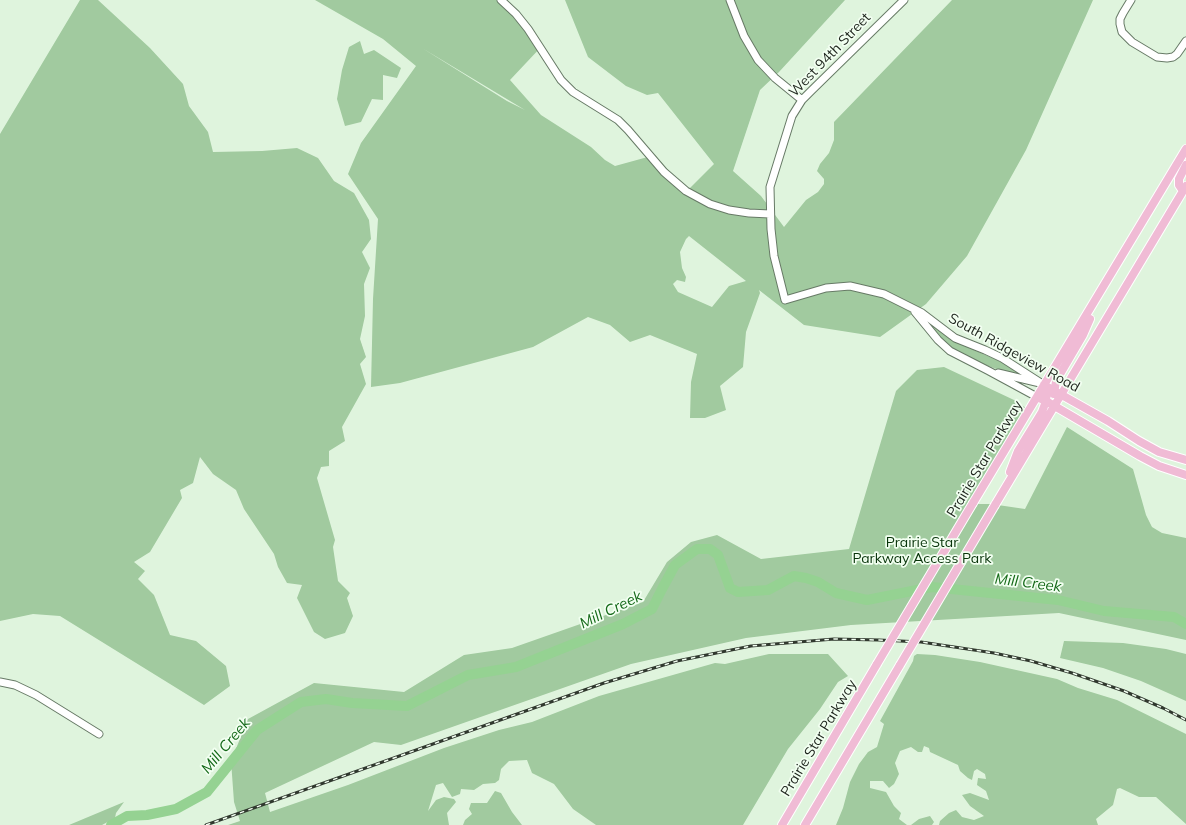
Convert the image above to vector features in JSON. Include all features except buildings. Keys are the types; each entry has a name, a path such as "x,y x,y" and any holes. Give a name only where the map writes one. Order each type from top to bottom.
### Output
{"main road":[{"name":"Prairie Star Parkway","path":"782,825 1044,384 1186,149"},
{"path":"1057,389 1070,378 1185,190 1179,185 1179,179 1186,165"},
{"path":"805,825 1054,406 1057,389 1090,319 1092,306"},
{"path":"1006,487 1018,451 1042,412 1046,401 1047,392 1044,384"},
{"name":"South Ridgeview Road","path":"1044,384 1057,389 1159,452 1186,460"},
{"name":"South Ridgeview Road","path":"1036,398 1046,401 1140,456 1160,466 1186,474"}],"street":[{"path":"501,0 516,14 528,29 558,76 567,86 573,92 618,120 664,172 686,191 710,204 729,210 770,214"},
{"path":"730,0 744,36 758,60 775,78 802,100"},
{"name":"West 94th Street","path":"904,0 802,100 792,116 770,187 770,214 774,256 785,300 826,288 850,286 884,294 909,306"},
{"path":"1131,0 1120,19 1120,24 1122,32 1132,42 1157,57 1167,58 1177,54 1186,41"},
{"name":"South Ridgeview Road","path":"909,306 938,340 950,351 989,370 1036,398"},
{"name":"South Ridgeview Road","path":"909,306 922,313 955,338 1002,358 1044,384"},
{"path":"989,370 1044,384"},
{"path":"0,682 22,688 99,734"}],"green space":[{"path":"80,0 98,0 150,48 183,84 189,106 208,132 213,152 262,151 297,148 318,158 334,181 354,193 369,220 371,239 362,252 370,268 364,284 365,316 360,339 366,357 360,364 366,384 342,427 345,441 329,451 329,466 321,467 317,478 335,540 333,547 338,581 350,593 347,598 353,616 345,633 325,639 314,632 297,598 302,585 287,583 278,567 274,554 244,509 236,490 213,474 200,457 193,483 180,490 182,498 150,552 134,562 145,571 138,579 154,595 170,635 196,641 226,666 230,686 204,705 60,616 33,614 0,621 0,134"},
{"path":"315,0 506,0 530,25 542,46 510,80 541,115 591,147 605,160 615,166 655,155 676,179 689,189 714,164 658,93 647,95 626,86 588,57 565,0 845,0 779,72 760,90 733,171 761,196 784,227 806,200 818,192 824,184 824,179 817,171 820,164 829,153 834,140 834,122 952,0 1093,0 1026,150 967,256 926,304 880,337 804,325 759,290 760,293 746,332 743,367 720,386 726,410 705,418 690,418 691,382 697,354 650,335 630,342 610,325 588,317 533,347 400,383 371,387 373,299 378,219 348,174 361,143 416,66 383,39","holes":["422,48 525,110 507,101","689,236 746,281 729,286 712,307 678,292 673,284 677,280 685,282 686,277 682,268 680,252"]},
{"path":"360,41 364,54 374,50 401,68 397,78 383,75 383,100 372,99 361,122 345,126 337,99 342,70 349,47"},
{"path":"923,316 956,342 999,361 1027,378 999,370 970,359 947,346"},
{"name":"Prairie Star Parkway Access Park","path":"944,367 1014,400 1029,410 977,504 991,504 1025,509 1067,427 1133,469 1146,515 1152,527 1162,533 1186,538 1186,640 1059,613 851,625 746,638 631,664 401,745 374,742 265,793 270,812 348,785 444,748 499,730 532,722 599,696 715,663 725,664 769,654 828,654 848,676 838,682 820,709 788,749 743,825 596,825 573,809 554,784 532,773 527,760 509,761 501,769 499,780 495,783 483,784 474,790 461,789 460,794 452,797 443,783 436,785 428,811 436,800 444,797 454,799 456,802 447,813 449,825 228,825 240,821 234,802 231,761 248,719 314,683 404,692 464,655 512,648 643,602 667,562 691,542 717,535 761,559 849,549 896,391 917,370"},
{"path":"1064,641 1123,643 1166,649 1186,654 1186,701 1141,681 1103,668 1060,658"},
{"path":"917,654 935,655 980,662 1057,679 1078,688 1117,700 1186,734 1186,824 1156,797 1139,797 1120,788 1117,789 1113,805 1096,819 1098,825 939,825 940,821 949,813 956,810 962,817 974,820 984,816 970,806 962,795 970,793 989,800 986,791 977,785 978,778 986,779 985,774 977,769 974,771 972,780 968,778 960,771 958,765 930,752 929,748 924,746 922,752 918,752 911,747 900,751 895,763 899,774 894,784 889,788 883,781 870,781 870,788 886,792 894,806 901,813 899,819 907,825 836,825 843,808 850,782 859,764 868,752 877,747 884,724 880,721 913,661 914,656"},
{"path":"495,791 501,793 512,812 522,825 463,825 465,820 472,814 469,809 471,803 487,803"},
{"path":"124,802 116,813 115,818 102,825 69,825"},
{"path":"930,816 934,822 932,825 911,825 919,819"}],"waterway":[{"name":"Mill Creek","path":"111,825 127,816 147,815 176,809 207,792 257,730 301,702 326,699 352,703 407,706 468,675 516,667 623,624 652,609 675,565 697,549 710,549 718,555 730,588 738,592 768,590 794,576 818,582 836,593 867,600 932,587 1058,600 1104,611 1174,617 1186,624"}],"railway":[{"path":"206,825 604,683 677,661 751,646 834,639 879,640 921,642 994,653 1031,661 1124,691 1186,720"}]}
